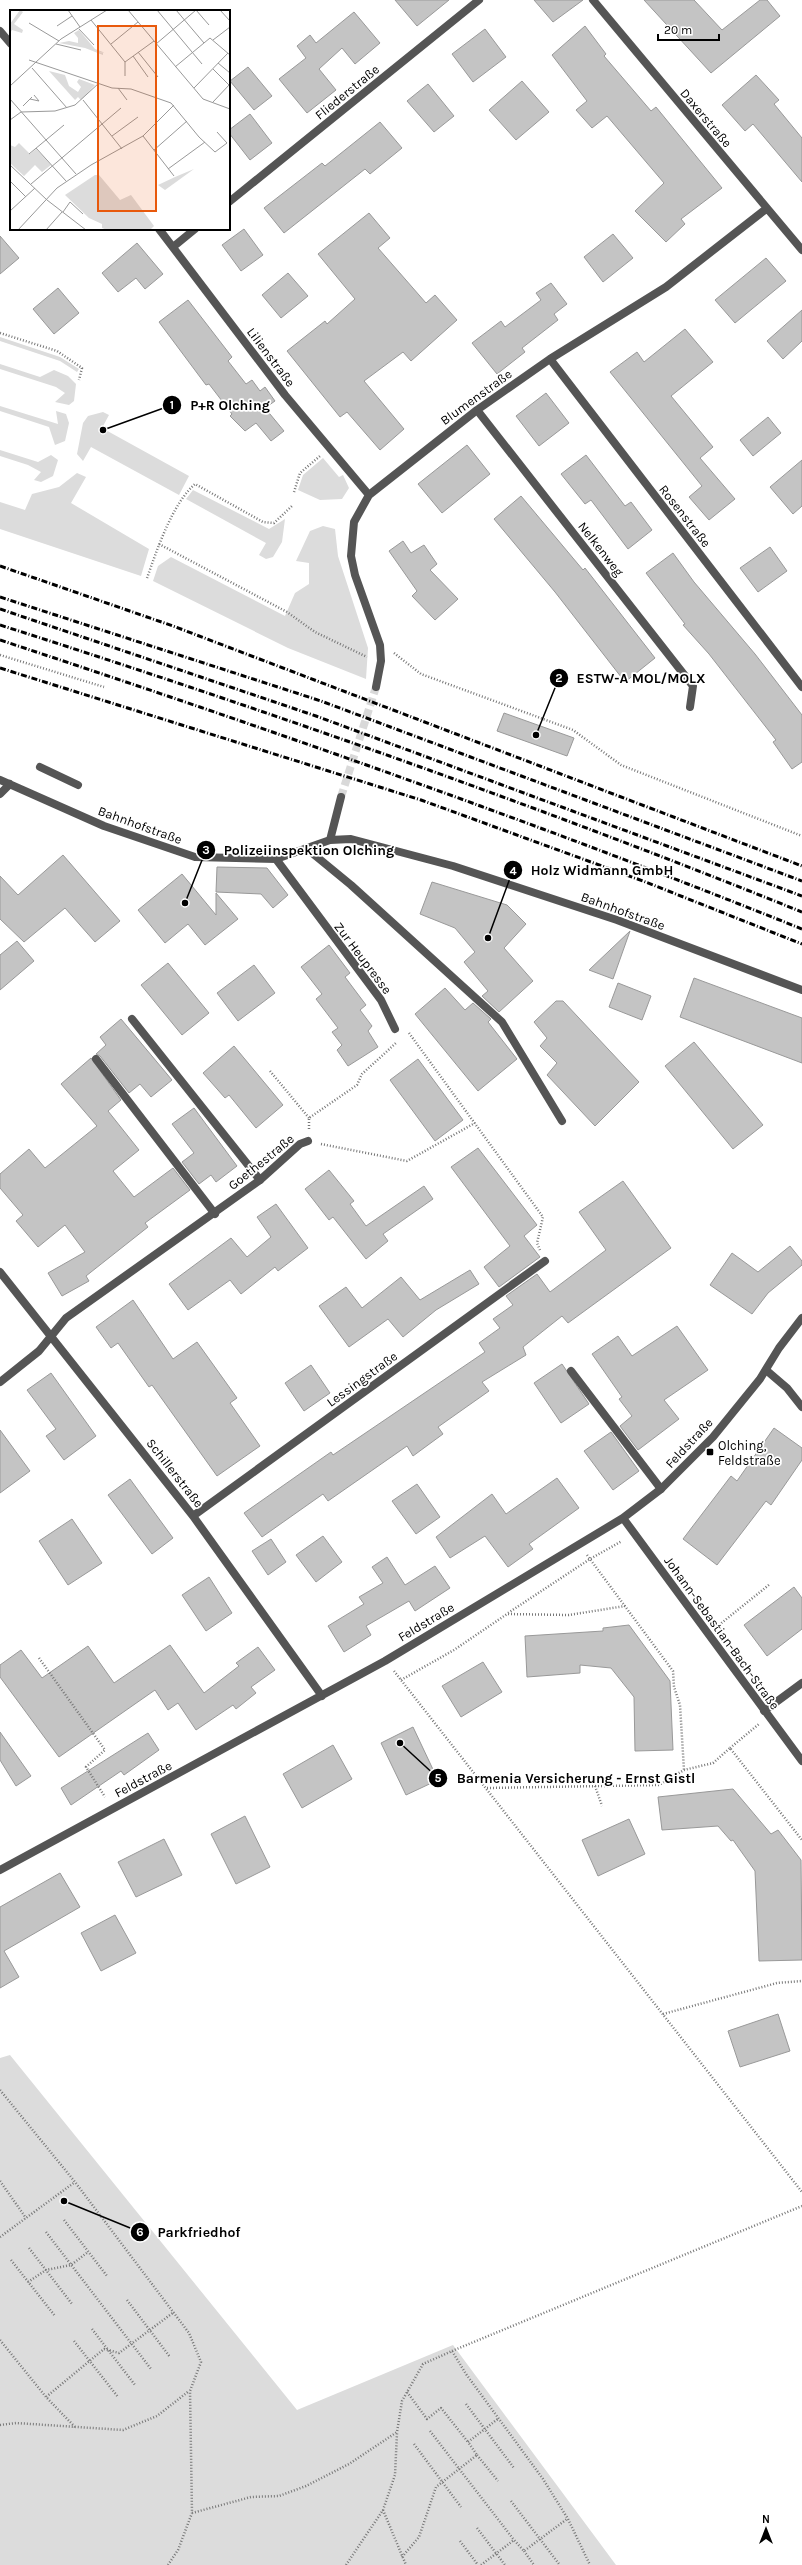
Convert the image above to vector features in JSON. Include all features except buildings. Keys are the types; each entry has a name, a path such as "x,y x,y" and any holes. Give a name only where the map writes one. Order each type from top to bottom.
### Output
{"street":[{"name":"Fliederstraße","path":"230,201 479,0"},
{"name":"Daxerstraße","path":"593,0 766,209 801,248"},
{"path":"0,31 10,43"},
{"name":"Blumenstraße","path":"376,687 381,662 380,645 355,575 351,556 354,522 369,495 477,410 550,359 666,287 766,209"},
{"name":"Lilienstraße","path":"160,230 285,396 369,495"},
{"path":"173,247 194,230"},
{"name":"Rosenstraße","path":"550,359 802,687"},
{"name":"Nelkenweg","path":"477,410 693,686 690,707"},
{"path":"40,767 78,785"},
{"name":"Bahnhofstraße","path":"0,780 104,826 195,857 276,860 330,840 351,839 453,866 617,920 802,990"},
{"path":"0,794 10,784"},
{"path":"330,840 341,796"},
{"path":"306,848 351,884 502,1022 562,1121"},
{"name":"Zur Heupresse","path":"276,860 381,1000 395,1029"},
{"path":"132,1019 260,1180"},
{"path":"96,1059 215,1214"},
{"name":"Goethestraße","path":"0,1382 39,1351 51,1334 66,1318 215,1214 260,1180 300,1144 308,1141"},
{"name":"Lessingstraße","path":"193,1516 545,1261"},
{"name":"Schillerstraße","path":"0,1272 51,1334 193,1516 322,1696"},
{"name":"Feldstraße","path":"0,1870 385,1661 623,1518 661,1489 713,1437 766,1370 802,1318"},
{"path":"766,1370 787,1388 802,1407"},
{"path":"571,1371 661,1489"},
{"name":"Johann-Sebastian-Bach-Straße","path":"623,1518 802,1761"},
{"path":"766,1714 802,1683"}],"path":[{"path":"0,332 57,352 82,368 79,380"},
{"path":"294,492 300,473 329,448"},
{"path":"147,578 159,544 188,491 195,484 263,522 274,523 293,505"},
{"path":"159,544 287,612 315,632 381,662"},
{"path":"380,645 391,650 421,674 573,730 621,765 802,836"},
{"path":"0,654 104,686"},
{"path":"395,1029 408,1032 543,1217 537,1243 545,1261"},
{"path":"310,1118 357,1085 362,1074 408,1032"},
{"path":"270,1071 310,1118 308,1141"},
{"name":"Goethestraße","path":"308,1141 406,1161 475,1124"},
{"path":"401,1680 454,1650 590,1559 635,1534"},
{"path":"579,1544 673,1671 674,1687 680,1705 684,1770"},
{"path":"708,1634 770,1584"},
{"path":"507,1614 569,1615 625,1606"},
{"path":"39,1658 105,1750 86,1767 113,1809"},
{"path":"385,1661 802,2192"},
{"path":"486,1788 659,1785 684,1770 713,1763 766,1714"},
{"path":"730,1748 802,1840"},
{"path":"595,1786 602,1806"},
{"path":"663,2014 777,1983 802,1981"},
{"path":"0,2090 75,2182 174,2312 189,2333 201,2362 190,2391 192,2513 178,2550 168,2565"},
{"path":"0,2180 26,2218"},
{"path":"0,2237 75,2182"},
{"path":"346,2565 382,2510 394,2475 397,2432 402,2401 423,2364 802,2206"},
{"path":"64,2220 107,2276"},
{"path":"46,2232 151,2369"},
{"path":"29,2248 72,2304"},
{"path":"28,2282 46,2270 71,2265 88,2252"},
{"path":"11,2260 55,2316"},
{"path":"127,2300 170,2356"},
{"path":"46,2397 104,2349 119,2354 174,2312"},
{"path":"92,2329 135,2385"},
{"path":"0,2340 46,2397 75,2427"},
{"path":"74,2341 118,2397"},
{"path":"452,2351 466,2374 526,2454 568,2519 590,2565"},
{"path":"0,2425 16,2423 123,2430 157,2416 190,2391"},
{"path":"407,2392 427,2419 441,2408 498,2481"},
{"path":"466,2404 514,2468"},
{"path":"468,2442 500,2418"},
{"path":"430,2431 534,2565"},
{"path":"192,2513 251,2497 279,2496 306,2486 349,2464 397,2432"},
{"path":"414,2444 461,2507"},
{"path":"402,2557 419,2537 436,2487 477,2455"},
{"path":"512,2501 559,2564"},
{"path":"382,2510 406,2565"},
{"path":"524,2552 568,2519"},
{"path":"477,2528 505,2565"},
{"path":"460,2541 479,2565 514,2540"}],"shaded area":[{"path":"0,337 60,357 79,369 77,372 60,361 0,341"},
{"path":"0,364 40,377 54,370 68,376 76,384 74,401 69,405 55,402 65,393 56,387 0,369"},
{"path":"0,406 58,424 56,411 66,414 69,423 65,441 55,445 49,427 0,411"},
{"path":"103,412 109,415 102,428 189,476 179,495 91,447 83,461 77,454 83,423 88,416"},
{"path":"0,450 38,462 51,455 58,460 53,476 41,482 34,480 41,472 28,465 0,456"},
{"path":"323,458 339,477 343,475 349,488 342,499 320,500 298,490 303,475"},
{"path":"77,473 86,477 71,503 149,549 141,576 0,529 0,502 25,510 32,494 59,487"},
{"path":"193,490 269,529 285,519 282,542 273,557 266,559 259,555 266,543 186,499"},
{"path":"323,526 335,529 338,556 368,648 366,679 288,648 153,581 158,566 171,557 285,616 295,593 309,584 309,563 296,561 310,531"},
{"path":"10,2055 297,2410 453,2345 616,2565 0,2565 0,2058"}],"tunnel":[{"path":"341,797 376,687"}],"railway":[{"path":"0,566 173,626 802,866"},
{"path":"0,597 321,701 802,881"},
{"path":"0,609 316,716 802,896"},
{"path":"0,625 202,691 404,761 504,797 802,912"},
{"path":"0,640 202,708 503,814 802,929"},
{"path":"0,668 421,800 643,881 802,944"}],"place":[{"name":"P+R Olching","path":"103,430"},
{"name":"ESTW-A MOL/MOLX","path":"536,735"},
{"name":"Polizeiinspektion Olching","path":"185,903"},
{"name":"Holz Widmann GmbH","path":"488,938"},
{"name":"Olching, Feldstraße","path":"710,1452"},
{"name":"Barmenia Versicherung - Ernst Gistl","path":"400,1743"},
{"name":"Parkfriedhof","path":"64,2201"}]}
